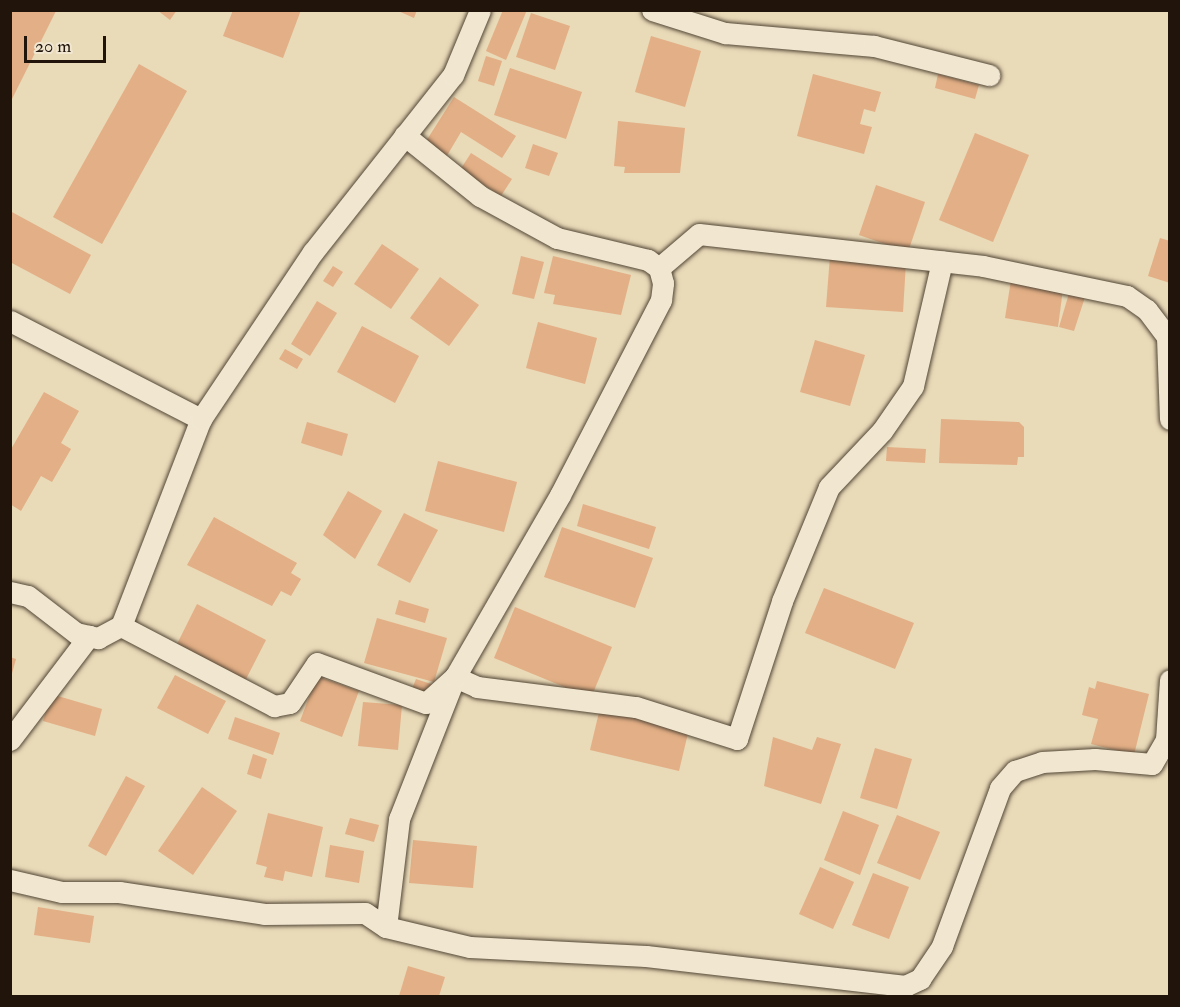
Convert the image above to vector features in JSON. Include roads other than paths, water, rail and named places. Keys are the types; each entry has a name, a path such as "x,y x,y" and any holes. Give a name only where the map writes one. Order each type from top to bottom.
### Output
{"street":[{"path":"10,592 28,596 76,633 89,636 114,634 121,626 201,419 314,252 453,75 480,10"},
{"path":"652,10 725,33 874,46 989,75"},
{"path":"404,135 480,196 557,237 648,260 659,268"},
{"path":"659,268 699,234 942,261 1127,296 1147,310 1167,337 1170,419"},
{"path":"455,677 477,687 636,707 736,739 782,601 829,487 882,431 914,386 942,261"},
{"path":"386,927 399,819 455,677 560,495 661,300 659,268"},
{"path":"10,321 201,419"},
{"path":"121,626 274,706 290,703 317,663 426,703 455,677"},
{"path":"10,740 89,636"},
{"path":"10,880 62,892 119,892 264,914 365,913 386,927 470,947 646,956 905,986 920,978 942,946 1000,788 1015,771 1042,762 1095,759 1152,764 1166,740 1170,680"}]}
